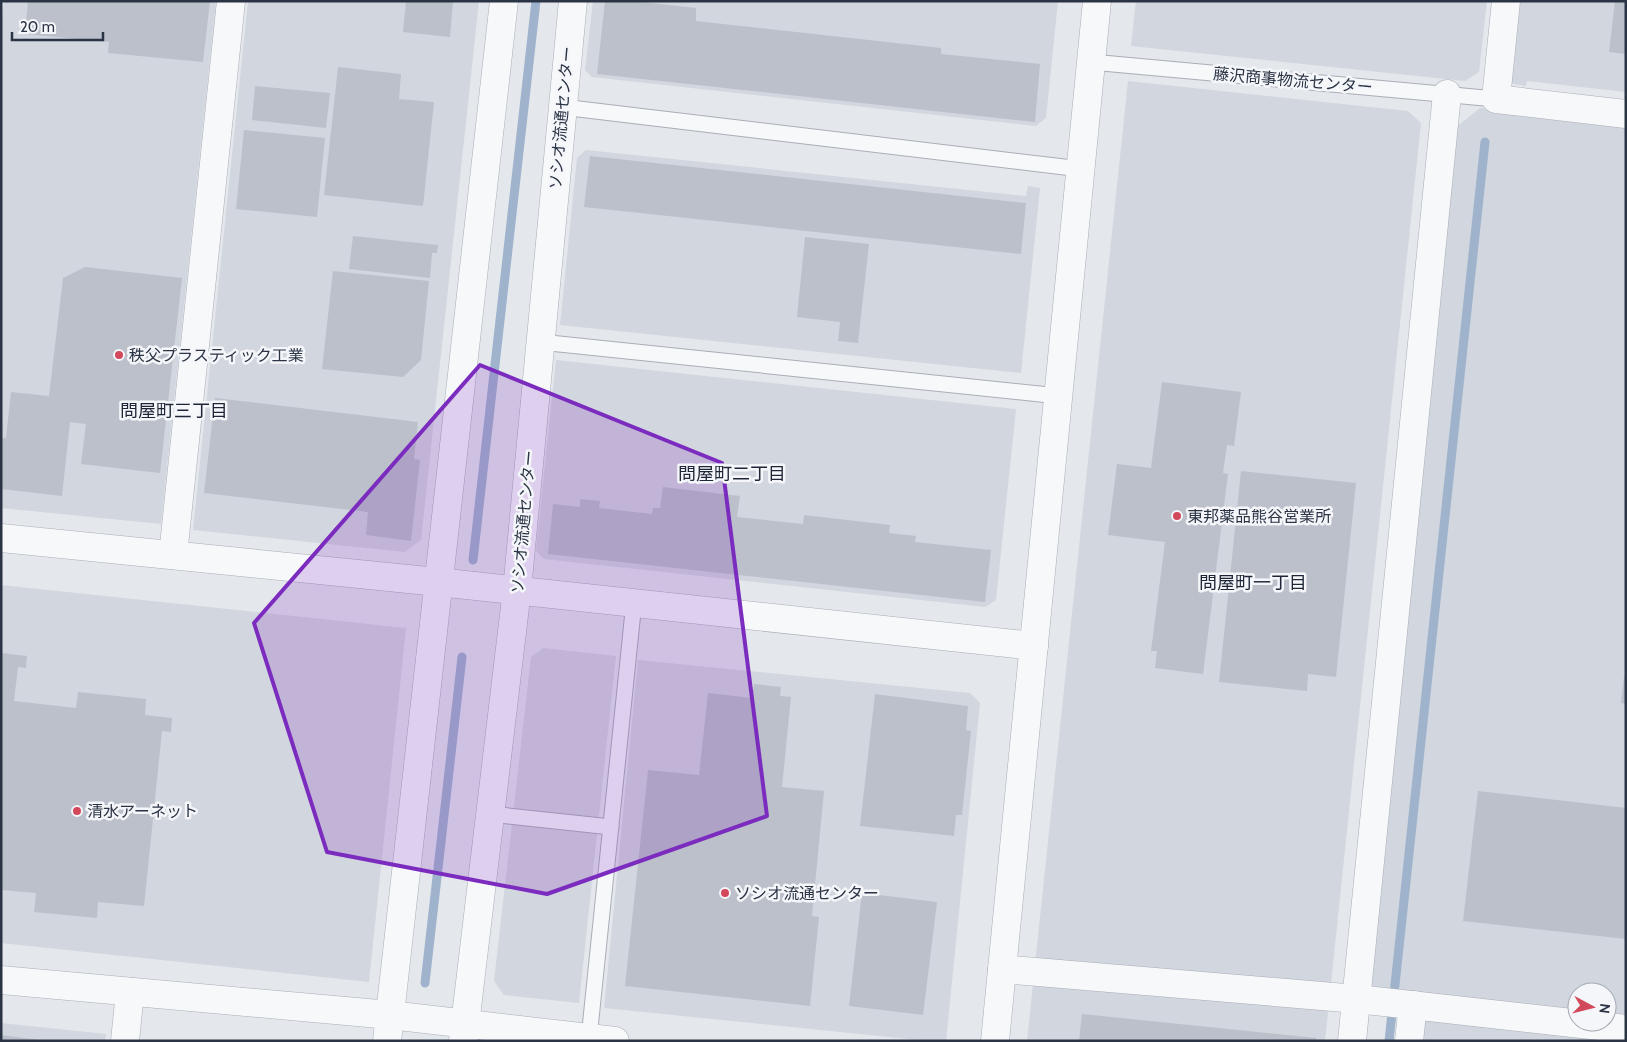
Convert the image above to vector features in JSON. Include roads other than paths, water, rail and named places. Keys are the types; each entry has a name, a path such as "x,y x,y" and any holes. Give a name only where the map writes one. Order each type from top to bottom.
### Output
{"street":[{"path":"173,555 231,1"},
{"path":"388,1028 504,1"},
{"name":"ソシオ流通センター","path":"464,1032 517,590 572,1"},
{"path":"995,1041 1097,1"},
{"path":"1506,1 1496,99 1626,114"},
{"path":"1352,1041 1447,94"},
{"path":"1,538 634,602 1034,646"},
{"path":"1002,969 1356,999 1626,1029"},
{"path":"1,980 130,992 388,1028 602,1039"},
{"path":"125,1041 130,992"},
{"path":"1409,1041 1413,1005"}],"lane":[{"name":"藤沢商事物流センター","path":"1091,62 1496,99"},
{"path":"562,107 1081,169"},
{"path":"540,342 1058,396"},
{"path":"602,1039 611,827 634,602"},
{"path":"490,814 611,827"}],"waterway":[{"path":"473,560 536,1"},
{"path":"1389,1041 1485,142"},
{"path":"425,983 462,657"}],"place":[{"name":"秩父プラスティック工業","path":"119,355"},
{"name":"東邦薬品熊谷営業所","path":"1177,516"},
{"name":"清水アーネット","path":"77,811"},
{"name":"ソシオ流通センター","path":"725,893"}],"district":[{"name":"問屋町三丁目","path":"174,411"},
{"name":"問屋町二丁目","path":"732,474"},
{"name":"問屋町一丁目","path":"1253,583"}]}
